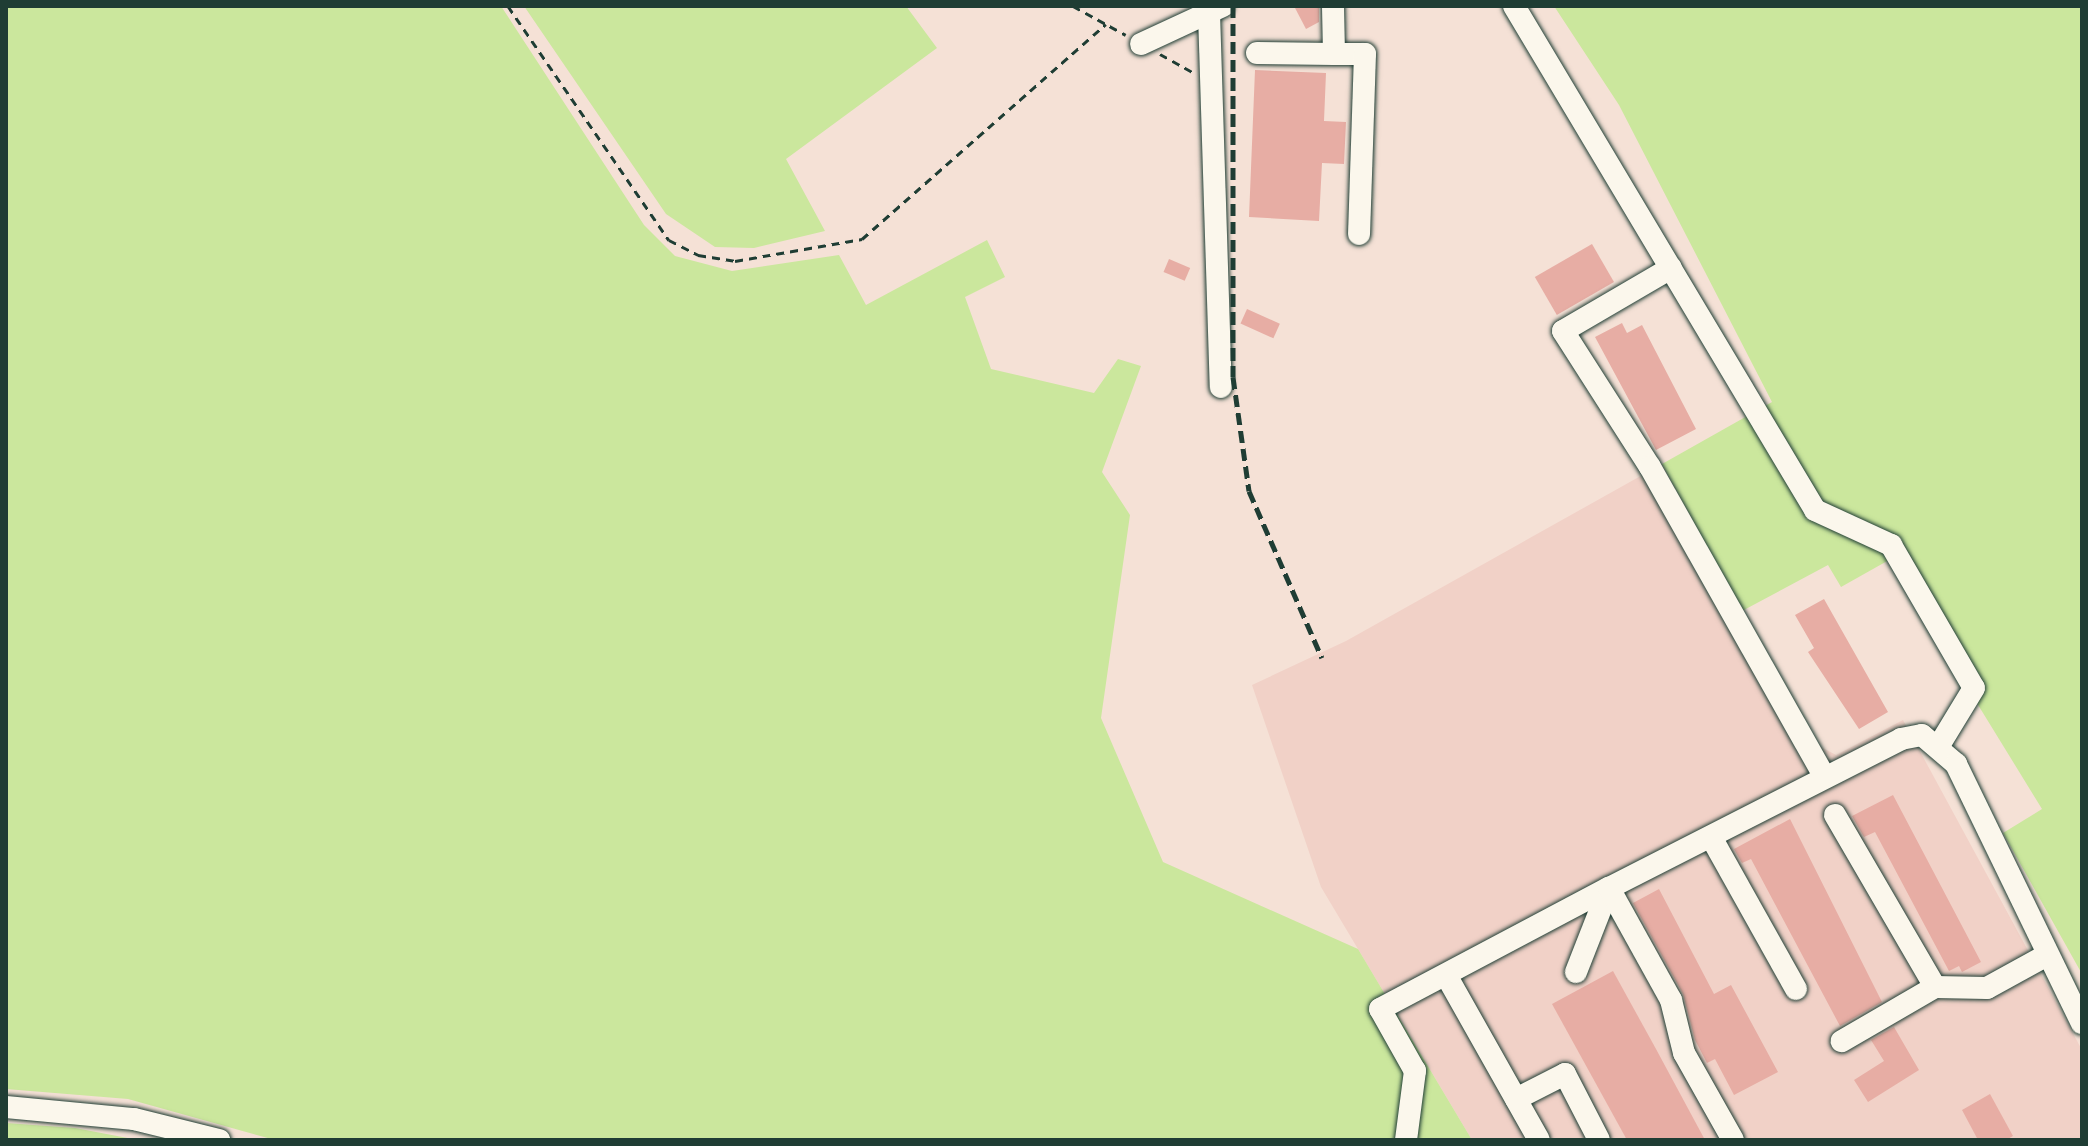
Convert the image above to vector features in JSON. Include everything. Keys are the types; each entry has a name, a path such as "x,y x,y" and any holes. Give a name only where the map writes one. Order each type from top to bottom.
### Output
{"street":[{"path":"1333,6 1334,54"},
{"path":"1514,6 1815,510 1891,545 1974,688 1940,744"},
{"path":"1141,44 1216,9 1221,387"},
{"path":"1257,53 1365,54 1359,234"},
{"path":"1671,268 1563,331 1648,465 1825,777"},
{"path":"1406,1140 1415,1071 1380,1009 1825,777 1901,739 1922,735 1940,744 1956,764 2082,1023"},
{"path":"1835,815 1935,987"},
{"path":"1711,837 1796,989"},
{"path":"1576,972 1609,888"},
{"path":"1609,888 1671,1000 1684,1053 1733,1140"},
{"path":"1842,1041 1935,987 1987,988 2047,955"},
{"path":"1446,975 1539,1140"},
{"path":"1516,1099 1565,1074 1599,1140"},
{"path":"6,1107 134,1119 219,1140"}],"path":[{"path":"508,6 669,240 698,255 735,261 862,239 1106,24"}],"shaded area":[{"path":"1662,464 1812,742 1836,755 1903,720 2082,1050 2082,1140 1472,1140 1321,887 1252,685 1346,641"}],"green space":[{"path":"6,6 501,6 644,225 675,256 732,271 839,255 866,305 987,240 1005,277 965,297 991,369 1094,393 1118,359 1141,366 1102,472 1130,515 1101,718 1163,862 1358,949 1472,1140 275,1140 128,1099 6,1089"},
{"path":"524,6 906,6 937,48 786,159 825,231 754,248 715,247 666,214"},
{"path":"1554,6 2082,6 2082,974 2003,833 2042,809 1889,560 1841,587 1828,565 1742,611 1662,464 1772,402 1619,105"},
{"path":"6,1123 75,1128 138,1140 6,1140"}],"building":[{"path":"1294,6 1319,6 1319,22 1306,29"},
{"path":"1255,70 1326,73 1324,121 1346,122 1344,164 1322,163 1319,221 1249,217"},
{"path":"1592,244 1614,282 1557,315 1535,277"},
{"path":"1169,259 1190,268 1185,281 1164,272"},
{"path":"1247,309 1280,324 1273,338 1240,324"},
{"path":"1622,323 1627,333 1642,325 1696,429 1656,450 1595,337"},
{"path":"1824,599 1888,712 1859,729 1808,652 1814,648 1795,615"},
{"path":"1893,795 1981,962 1962,972 1959,966 1949,971 1875,832 1864,837 1852,816"},
{"path":"1790,819 1882,1002 1840,1026 1751,859 1742,863 1734,849"},
{"path":"1659,889 1714,994 1731,985 1778,1072 1734,1095 1715,1059 1707,1063 1695,1040 1683,994 1633,903"},
{"path":"1613,971 1705,1140 1627,1140 1552,1004"},
{"path":"1894,1027 1919,1070 1868,1102 1854,1080 1884,1061 1871,1040"},
{"path":"1990,1094 2013,1136 2006,1140 1978,1140 1962,1110"}],"railway":[{"path":"1233,6 1233,377 1249,491 1322,658"}]}
